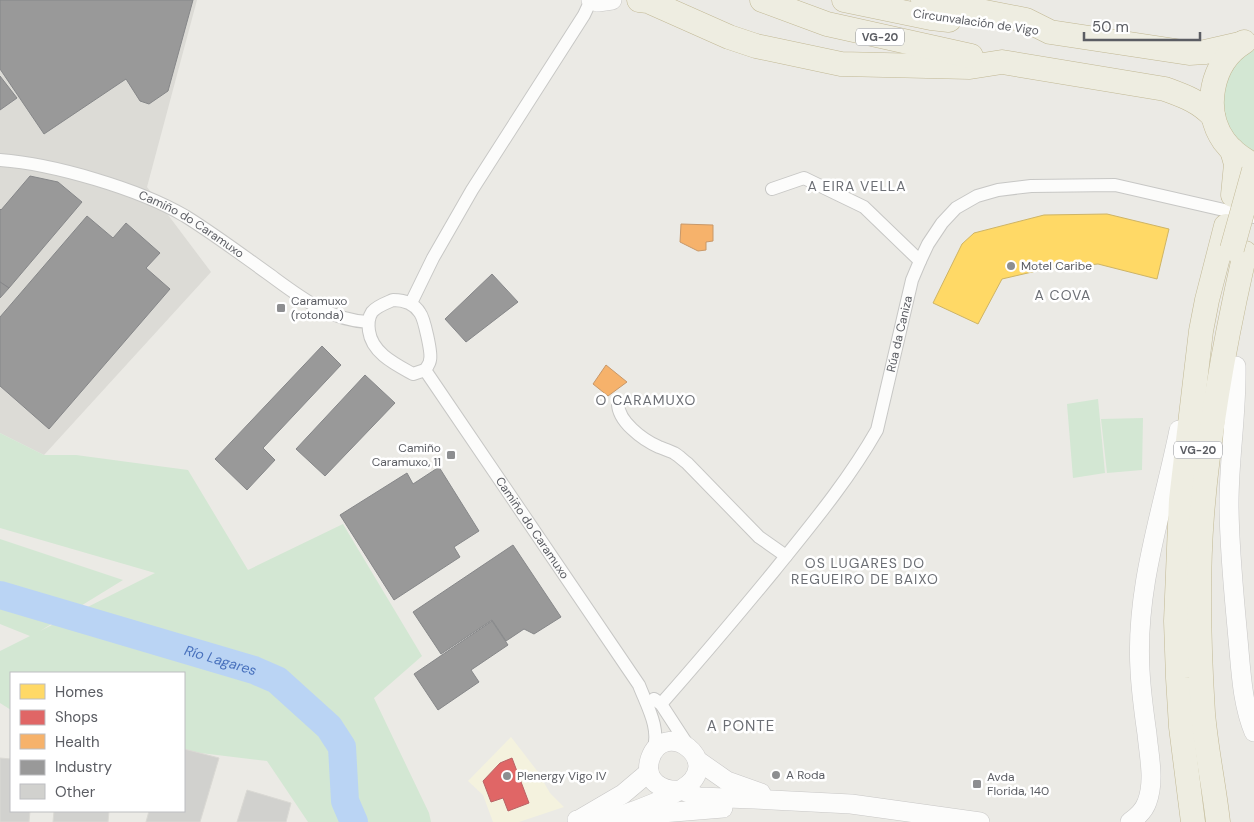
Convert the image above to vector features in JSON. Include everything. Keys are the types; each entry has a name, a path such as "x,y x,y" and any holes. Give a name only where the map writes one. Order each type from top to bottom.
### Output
{"highway":[{"path":"639,0 648,1 729,37 756,46 841,64 970,66 1002,62 1165,89 1188,97 1202,105 1213,116"},
{"name":"VG-20","path":"762,0 827,24 874,36 1002,62"},
{"name":"Circunvalación de Vigo","path":"844,0 931,18 1050,32 1189,53 1205,52 1247,40"},
{"path":"923,0 1026,20 1050,32"},
{"path":"1247,40 1229,55 1219,68 1212,92 1213,116 1223,140 1243,159 1254,165"},
{"path":"1192,814 1179,688 1177,583 1180,500 1201,331 1234,195 1236,164 1232,150"},
{"name":"VG-20","path":"1217,815 1195,654 1191,533 1205,398 1216,329 1232,249 1254,170"},
{"name":"VG-20","path":"1192,814 1195,654 1202,517 1209,445 1229,321 1254,216"},
{"path":"1217,815 1211,624 1213,555 1225,436 1236,366 1254,283"}],"main road":[{"path":"591,0 598,2 612,0"},
{"path":"1130,822 1142,811 1147,802 1150,786 1151,765 1140,670 1140,629 1144,585 1156,525 1174,455 1193,359 1201,331"},
{"path":"1236,366 1237,397 1231,450 1229,503 1231,563 1243,688 1248,719 1254,732"},
{"path":"778,800 727,781 681,742 671,741 661,744 653,751 649,761 649,772 653,781 661,788 671,791 681,790 698,797 851,804 980,822"},
{"path":"619,816 653,805 692,783 698,772 693,754"},
{"path":"575,821 623,794 649,772"},
{"path":"575,821 764,804 778,800"}],"street":[{"path":"411,303 433,258 472,190 584,16 591,0"},
{"name":"Camiño do Caramuxo","path":"0,160 80,176 125,190 168,207 216,237 311,304 340,318 368,322"},
{"path":"772,188 804,178 864,207 920,261"},
{"name":"Rúa da Caniza","path":"661,704 786,556 846,480 877,430 912,280 928,244 956,208 977,196 998,190 1031,186 1115,185 1254,216"},
{"path":"393,300 411,303 420,312 425,326 431,359 425,370 413,374 393,363 375,348 370,336 368,322 372,312 393,300"},
{"name":"Camiño do Caramuxo","path":"425,370 639,685 654,726 656,743 653,751"},
{"path":"618,402 618,409 622,417 632,428 646,440 674,453 687,463 759,537 786,556"},
{"name":"Camiño do Caramuxo","path":"639,685 661,704 693,754"}],"shaded area":[{"path":"0,0 197,0 147,187 211,272 44,455 0,433"},
{"name":"Plenergy Vigo IV","path":"511,737 538,772 550,793 564,807 519,822 493,822 483,795 468,781"}],"green space":[{"path":"1254,49 1254,151 1241,142 1231,130 1226,116 1224,100 1225,85 1231,70 1241,58"},
{"path":"1098,399 1105,473 1073,478 1067,404"},
{"path":"1143,418 1142,470 1107,473 1101,419"},
{"path":"0,433 44,455 76,455 188,470 248,570 343,524 422,656 374,698 429,813 431,822 308,822 267,761 185,751 185,672 10,672 10,709 0,703 0,651 30,636 0,624 0,539 123,580 40,631 155,573 0,528"}],"building: Homes":[{"name":"Motel Caribe","path":"1107,214 1169,229 1157,279 1098,264 1045,269 1002,279 978,324 933,303 962,244 974,233 1044,215"}],"building: Shops":[{"path":"512,758 529,803 508,811 503,798 491,802 483,781 500,763"}],"building: Health":[{"path":"681,224 713,225 713,241 706,242 706,250 698,251 680,242"},
{"path":"606,365 627,382 608,396 593,384"}],"building: Industry":[{"path":"0,0 193,0 168,91 149,104 140,101 126,79 44,134 0,69"},
{"path":"0,76 17,98 0,110"},
{"path":"30,176 58,182 82,202 9,288 0,282 0,209"},
{"path":"87,216 113,238 126,223 160,253 146,268 170,289 49,429 0,386 0,317"},
{"path":"492,274 518,302 466,342 445,319"},
{"path":"0,282 9,288 0,298"},
{"path":"322,346 341,365 263,448 275,460 247,490 215,459"},
{"path":"365,375 395,403 325,476 296,449"},
{"path":"439,467 479,531 454,547 460,557 394,600 340,515 407,473 413,484"},
{"path":"513,545 561,617 534,634 524,629 506,641 492,620 441,654 413,612"},
{"path":"492,621 508,645 471,670 479,682 438,710 414,674"}],"building: Other":[{"path":"185,749 219,758 200,822 146,822 149,812 185,812"},
{"path":"0,758 10,759 10,812 30,812 29,822 0,822"},
{"path":"247,790 291,803 286,822 237,822"},
{"path":"54,812 109,812 108,822 53,822"}],"waterway":[{"name":"Río Lagares","path":"0,595 254,670 277,680 329,727 342,747 345,801 354,822"}],"place":[{"name":"Motel Caribe","path":"1011,266"},
{"name":"Caramuxo (rotonda)","path":"281,308"},
{"name":"Camiño Caramuxo, 11","path":"451,455"},
{"name":"A Roda","path":"776,775"},
{"name":"Plenergy Vigo IV","path":"507,776"},
{"name":"Avda Florida, 140","path":"977,784"}],"district":[{"name":"A EIRA VELLA","path":"857,186"},
{"name":"A COVA","path":"1063,295"},
{"name":"O CARAMUXO","path":"646,400"},
{"name":"OS LUGARES DO REGUEIRO DE BAIXO","path":"865,572"},
{"name":"A PONTE","path":"741,726"}]}
